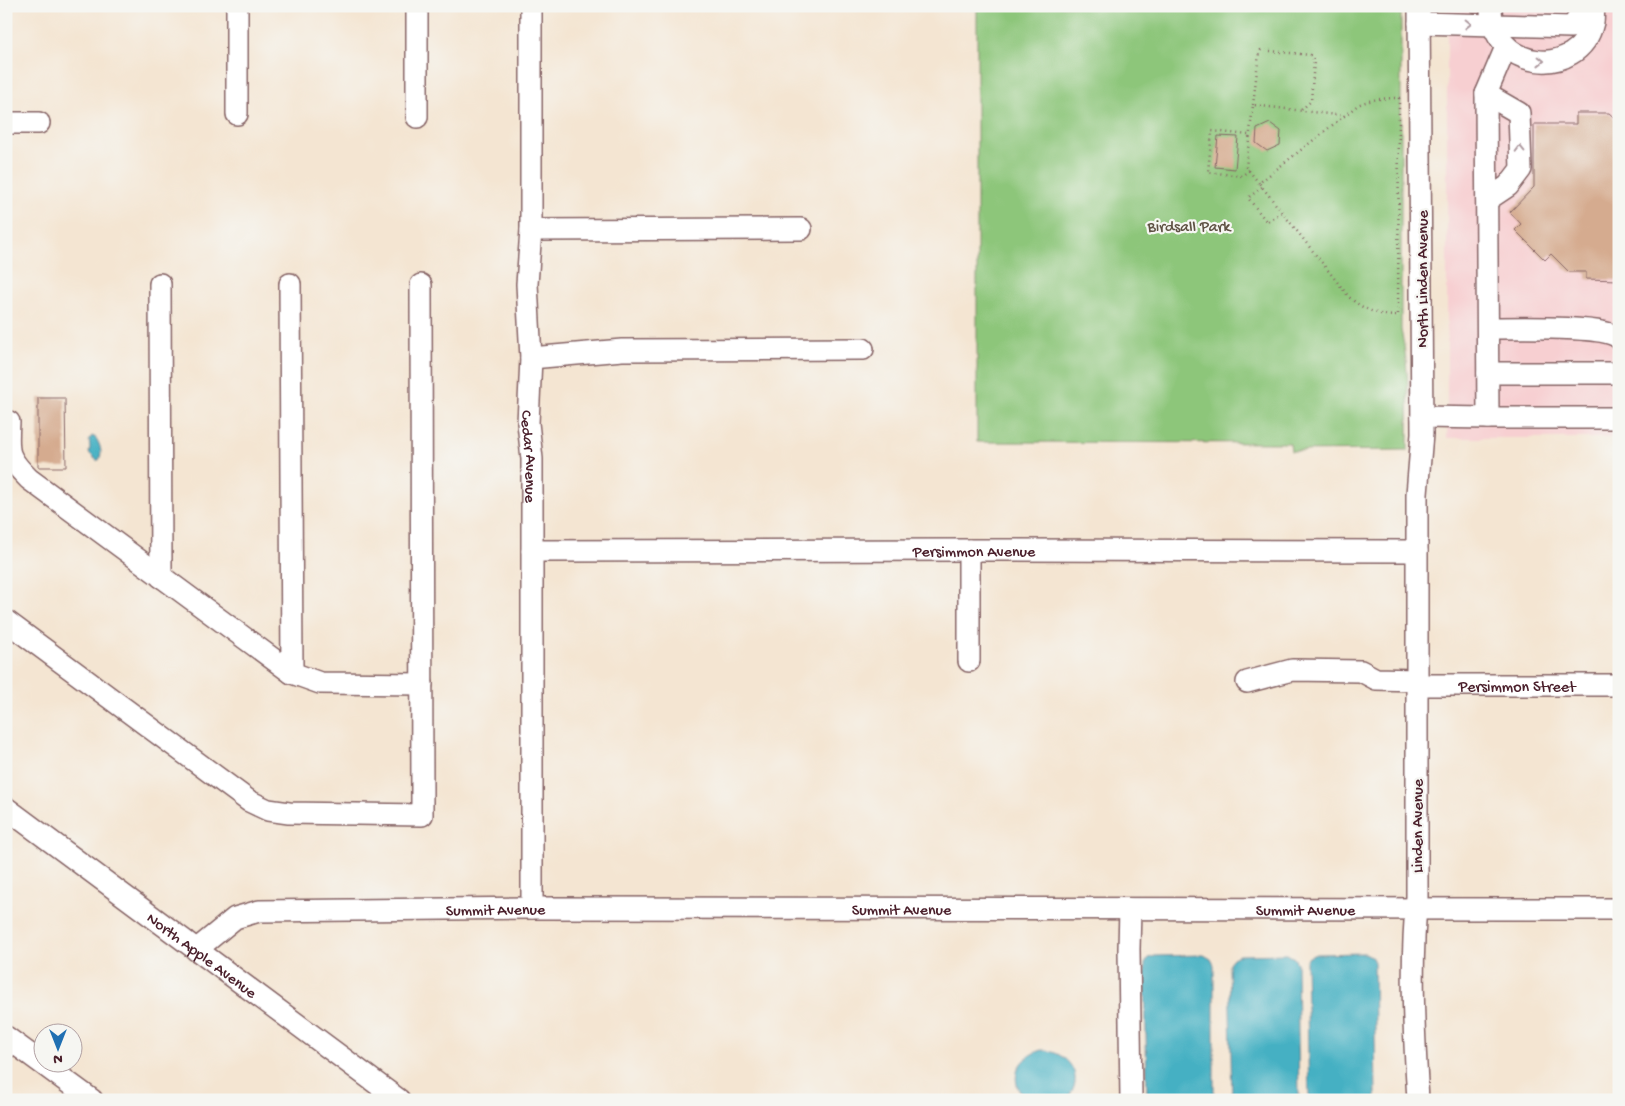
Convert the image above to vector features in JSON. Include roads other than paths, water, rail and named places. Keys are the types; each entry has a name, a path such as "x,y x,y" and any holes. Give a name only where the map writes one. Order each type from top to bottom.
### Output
{"street":[{"path":"237,6 237,114"},
{"path":"417,6 417,116"},
{"name":"Cedar Avenue","path":"530,6 531,230 527,284 531,358 528,423 532,460 532,908"},
{"path":"1419,15 1492,16 1571,26 1577,21 1580,14 1580,6"},
{"path":"1492,16 1500,40 1512,52 1527,60 1544,62 1561,59 1576,50 1587,37 1593,22 1594,6"},
{"name":"North Linden Avenue","path":"1417,552 1417,494 1422,417 1410,98 1419,15"},
{"path":"1488,418 1486,94 1506,46"},
{"path":"1486,94 1519,113 1521,169 1508,186 1487,200"},
{"path":"6,123 39,123"},
{"path":"531,230 801,229"},
{"path":"160,284 161,577"},
{"path":"290,284 292,673"},
{"path":"6,622 249,802 268,810 289,813 422,814 421,285"},
{"path":"1488,328 1580,330 1606,332 1615,334 1619,338"},
{"path":"531,358 622,350 863,349"},
{"path":"1488,373 1619,373"},
{"path":"1422,417 1619,418"},
{"path":"9,422 8,448 13,463 29,479 292,673 320,683 422,684"},
{"path":"969,550 969,661"},
{"name":"Persimmon Avenue","path":"532,552 969,550 1417,552"},
{"name":"Linden Avenue","path":"1417,552 1416,909 1413,1030 1418,1100"},
{"name":"Persimmon Street","path":"1247,682 1292,670 1361,670 1376,679 1416,682 1619,685"},
{"name":"North Apple Avenue","path":"6,808 399,1100"},
{"name":"Summit Avenue","path":"196,950 235,918 259,911 532,908 1619,908"},
{"path":"1130,909 1131,1100"},
{"path":"6,1037 92,1100"}],"water":[{"path":"92,436 96,438 100,446 101,454 99,460 96,460 89,453 89,440"},
{"path":"1365,953 1371,956 1374,962 1376,1097 1374,1100 1309,1100 1306,961 1309,957 1316,954"},
{"path":"1287,954 1294,958 1297,963 1299,1100 1232,1100 1229,963 1239,955"},
{"path":"1204,955 1211,959 1214,965 1214,1100 1147,1100 1145,964 1149,958 1155,956"},
{"path":"1041,1050 1060,1055 1072,1067 1075,1083 1072,1092 1066,1100 1025,1100 1020,1092 1016,1077 1021,1064 1026,1058"}],"park label":[{"name":"Birdsall Park","path":"1189,225"}]}
